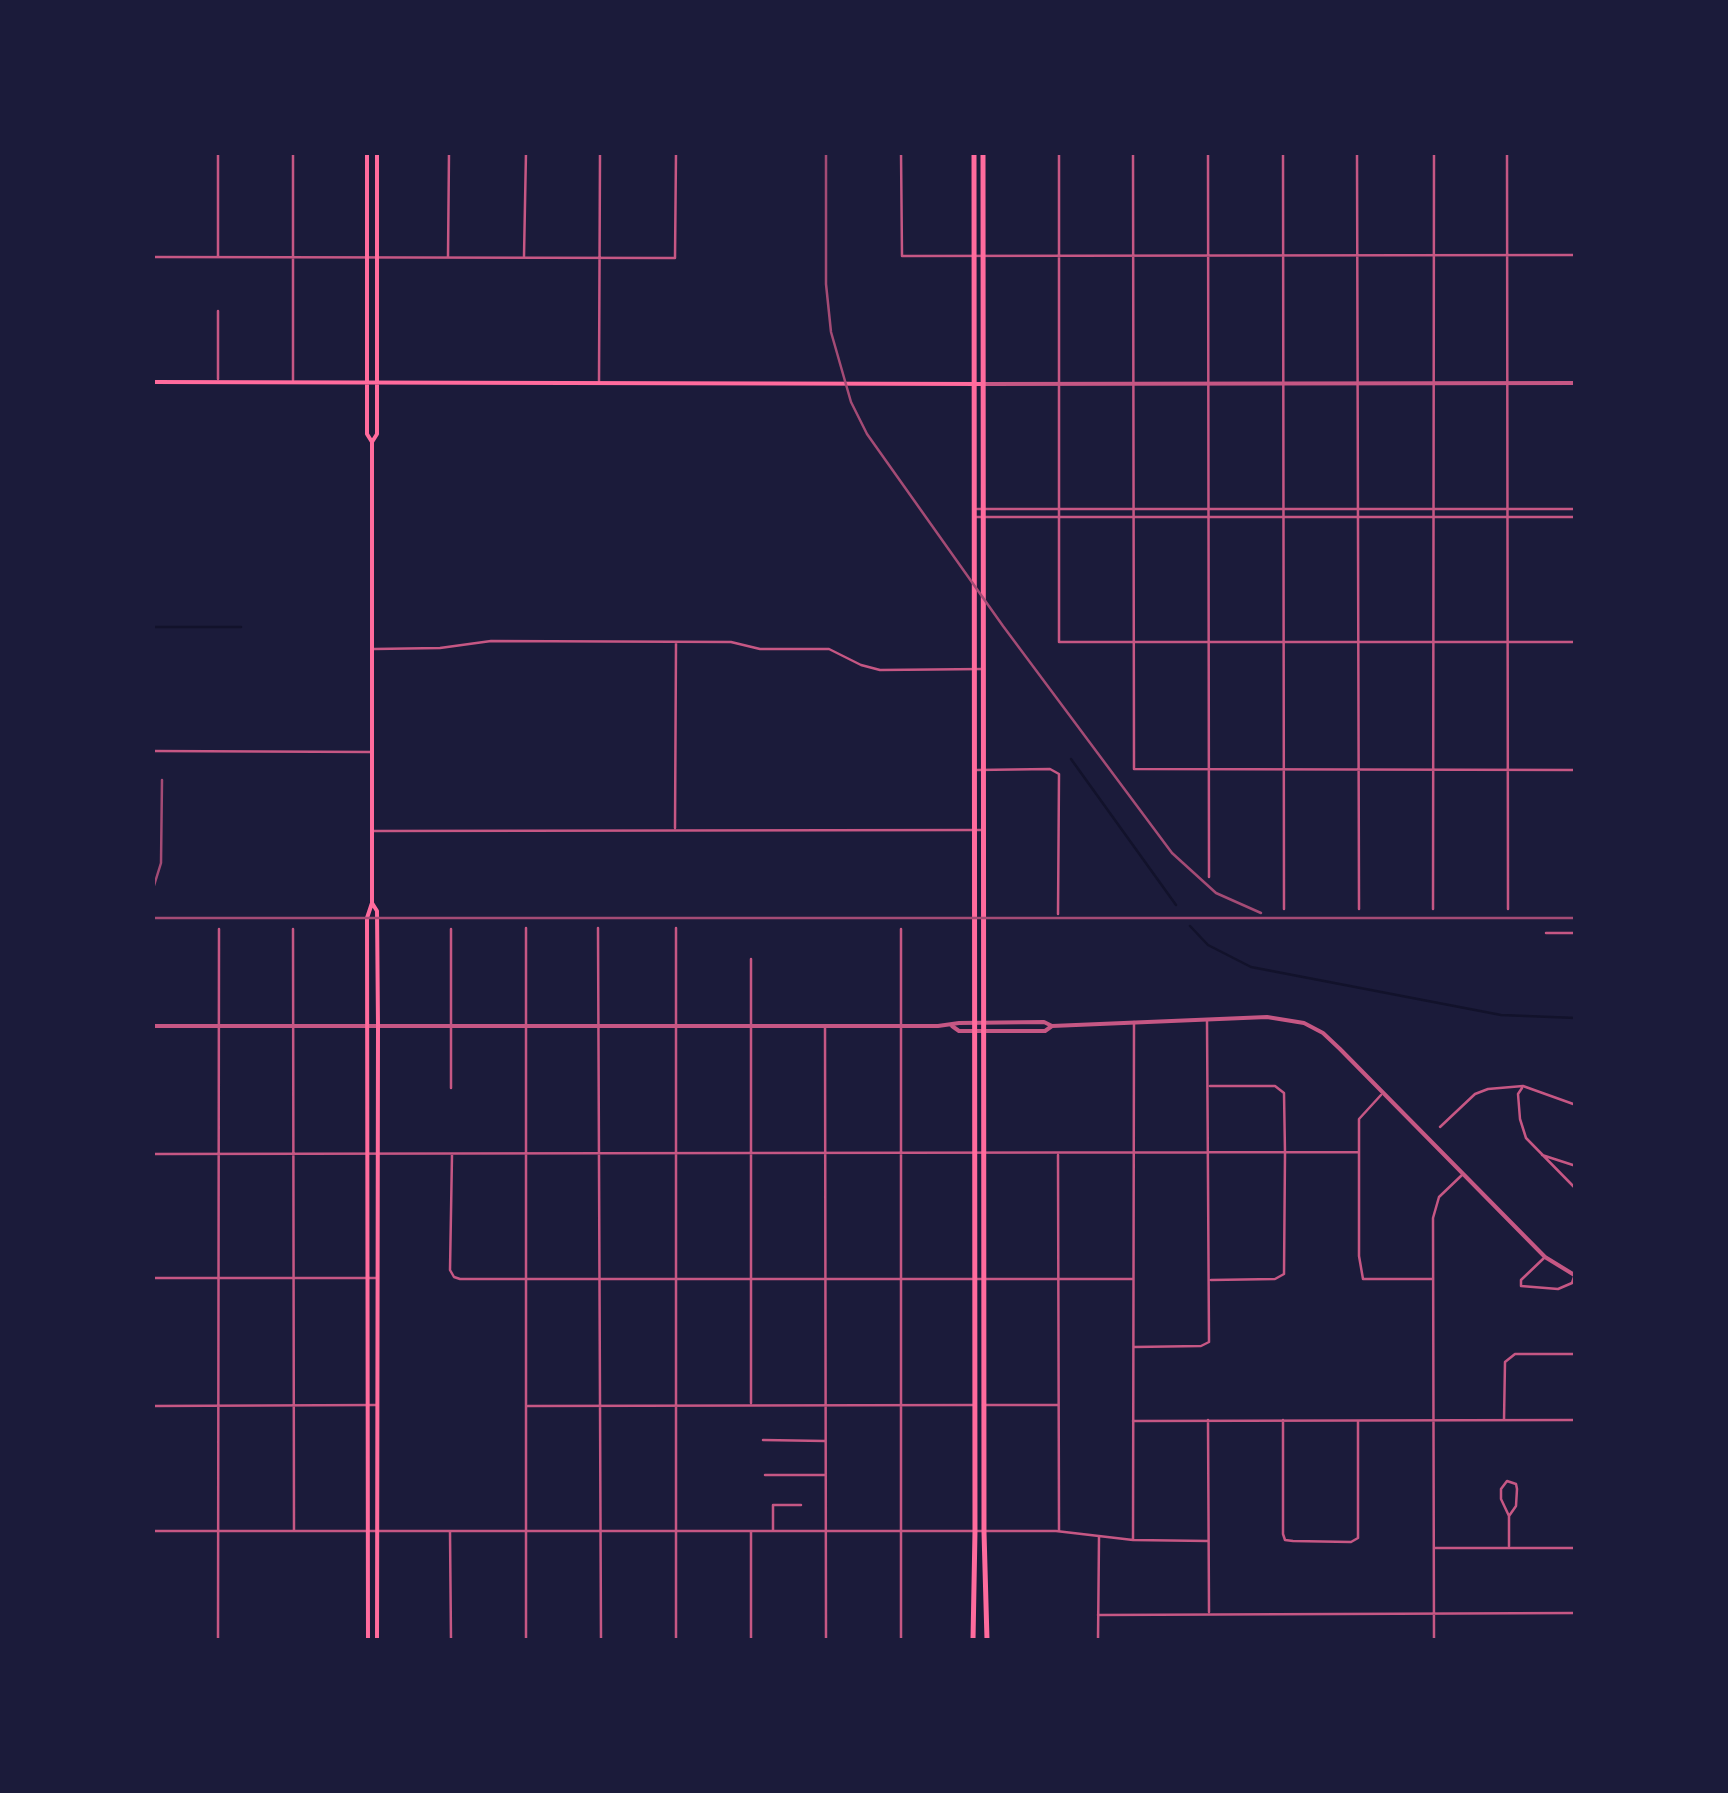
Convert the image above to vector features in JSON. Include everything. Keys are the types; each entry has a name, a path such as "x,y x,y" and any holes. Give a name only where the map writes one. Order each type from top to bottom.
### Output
{"main road":[{"path":"367,152 367,434 372,442 372,903 367,918 368,1640"},
{"path":"372,442 377,434 377,152"},
{"path":"973,1640 974,152"},
{"path":"983,152 984,1532 988,1640"},
{"path":"152,382 984,384"},
{"path":"372,903 377,911 378,1026 378,1640"}],"street":[{"path":"218,152 218,257"},
{"path":"293,152 293,382"},
{"path":"448,257 449,152"},
{"path":"524,257 526,152"},
{"path":"599,382 600,152"},
{"path":"152,257 675,258 676,152"},
{"path":"901,152 902,256 1576,255"},
{"path":"1058,152 1059,642 1576,642"},
{"path":"1133,152 1134,768 1576,770"},
{"path":"1208,152 1210,878"},
{"path":"1283,152 1284,909"},
{"path":"1357,152 1359,909"},
{"path":"1432,909 1434,152"},
{"path":"1508,152 1508,909"},
{"path":"218,310 218,382"},
{"path":"984,384 1576,384"},
{"path":"974,509 1576,509"},
{"path":"974,517 1576,517"},
{"path":"372,649 492,642 731,642 760,649 829,649 880,670 984,670"},
{"path":"676,642 676,830"},
{"path":"152,751 372,752"},
{"path":"974,770 1050,769 1059,774 1058,914"},
{"path":"372,831 984,830"},
{"path":"451,928 451,1088"},
{"path":"526,928 526,1640"},
{"path":"598,928 601,1640"},
{"path":"676,928 676,1640"},
{"path":"218,1640 219,929"},
{"path":"294,929 294,1531"},
{"path":"901,929 901,1640"},
{"path":"1546,933 1576,934"},
{"path":"751,960 751,1405"},
{"path":"152,1026 952,1026 1044,1022 1052,1026 1284,1018 1323,1034 1545,1257 1575,1276 1572,1284 1558,1289 1521,1286 1521,1280 1545,1257"},
{"path":"1134,1347 1200,1346 1209,1342 1207,1019"},
{"path":"1133,1540 1134,1022"},
{"path":"825,1026 826,1640"},
{"path":"952,1026 959,1031 1045,1031 1052,1026"},
{"path":"1209,1086 1275,1086 1284,1093 1284,1274 1275,1279 1209,1280"},
{"path":"1440,1128 1475,1094 1488,1089 1522,1086 1576,1105"},
{"path":"1522,1086 1518,1094 1526,1138 1576,1189"},
{"path":"1382,1094 1359,1119 1359,1256 1363,1279 1433,1279"},
{"path":"152,1154 1358,1152"},
{"path":"1058,1153 1059,1532"},
{"path":"452,1154 450,1270 460,1279 1132,1279"},
{"path":"1541,1154 1576,1166"},
{"path":"1434,1640 1434,1208 1438,1198 1463,1174"},
{"path":"152,1278 378,1278"},
{"path":"1504,1420 1505,1362 1515,1354 1576,1354"},
{"path":"152,1406 378,1405"},
{"path":"527,1406 1058,1405"},
{"path":"1133,1420 1576,1420"},
{"path":"1208,1420 1209,1614"},
{"path":"1283,1420 1285,1540 1351,1542 1358,1538 1358,1420"},
{"path":"764,1440 826,1442"},
{"path":"765,1476 827,1474"},
{"path":"1510,1516 1518,1489 1507,1481 1501,1489 1501,1499 1510,1516 1510,1548"},
{"path":"773,1531 774,1505 800,1505"},
{"path":"152,1531 1059,1532 1133,1540 1208,1541"},
{"path":"450,1531 451,1640"},
{"path":"751,1531 751,1640"},
{"path":"1098,1537 1098,1640"},
{"path":"1434,1548 1576,1548"},
{"path":"1098,1615 1576,1613"}],"waterway":[{"path":"152,627 241,627"},
{"path":"1071,759 1176,905"},
{"path":"1190,926 1208,945 1251,967 1501,1015 1576,1018"}],"railway":[{"path":"826,152 826,284 831,332 851,402 867,434 1003,626 1172,853 1216,893 1261,913"},
{"path":"152,892 161,863 162,780"},
{"path":"152,918 1576,918"}]}
